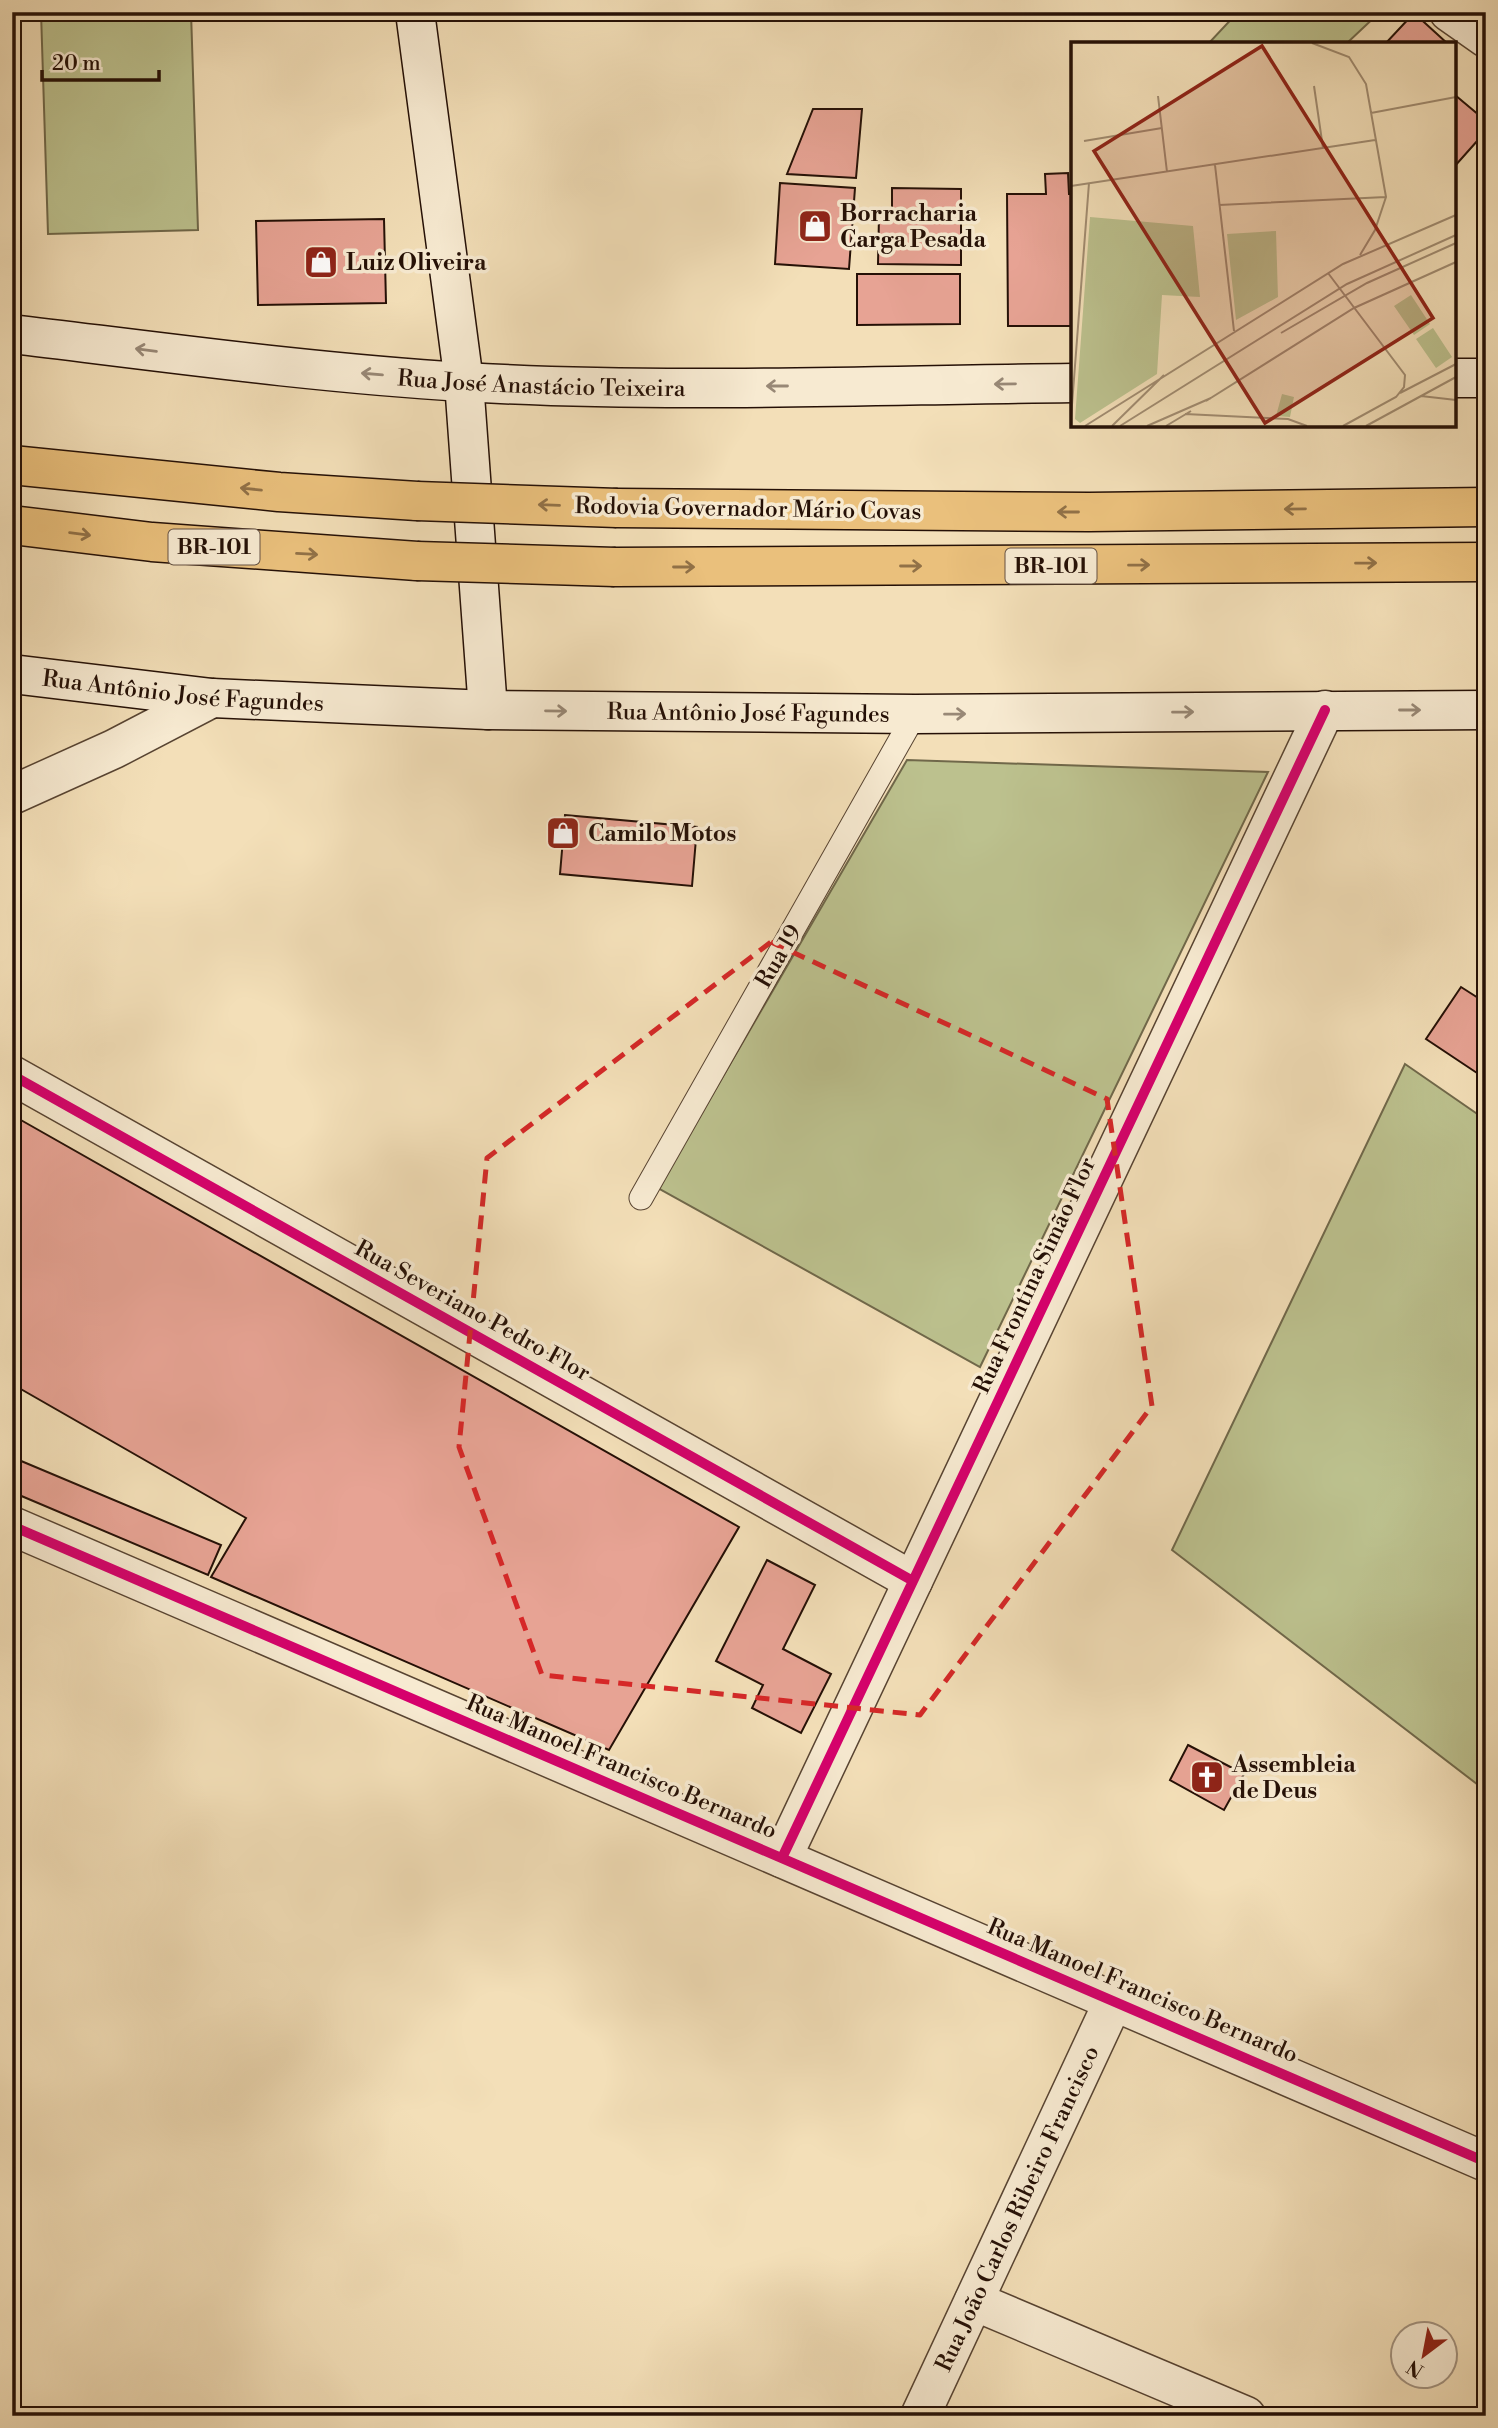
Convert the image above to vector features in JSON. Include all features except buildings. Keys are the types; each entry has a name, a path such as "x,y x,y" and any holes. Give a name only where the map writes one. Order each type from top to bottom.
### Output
{"highway":[{"name":"Rodovia Governador Mário Covas","path":"12,465 279,492 617,508 1089,512 1486,507"},
{"name":"BR-101","path":"12,526 152,542 417,561 615,567 1486,562"}],"street":[{"path":"415,12 464,382 488,710"},
{"path":"1449,12 1486,38"},
{"name":"Rua José Anastácio Teixeira","path":"12,334 213,358 464,382 680,387 1071,383"},
{"path":"1456,378 1486,378"},
{"name":"Rua Antônio José Fagundes","path":"12,674 212,698 488,710 915,714 1486,710"},
{"path":"12,795 114,749 212,698"},
{"name":"Rua Frontina Simão Flor","path":"782,1858 1325,710"},
{"name":"Rua Severiano Pedro Flor","path":"12,1075 913,1581"},
{"name":"Rua Manoel Francisco Bernardo","path":"15,1534 782,1858 1486,2162"},
{"name":"Rua João Carlos Ribeiro Francisco","path":"920,2416 1114,2000"},
{"path":"974,2301 1246,2416"}],"lane":[{"name":"Rua 19","path":"641,1198 915,714"}],"highlighted area":[{"path":"771,942 1107,1099 1152,1406 920,1715 542,1675 459,1447 487,1158"}],"green space":[{"path":"41,12 191,12 198,230 48,234"},
{"path":"1238,12 1380,12 1348,42 1210,42"},
{"path":"907,760 1268,772 980,1367 658,1188"},
{"path":"1405,1064 1486,1120 1486,1791 1172,1550"}],"cycle path":[{"path":"782,1858 1325,710"},
{"path":"12,1075 913,1581"},
{"path":"12,1526 1486,2162"}],"place":[{"name":"Borracharia Carga Pesada","path":"815,226"},
{"name":"Luiz Oliveira","path":"321,262"},
{"name":"Camilo Motos","path":"563,833"},
{"name":"Assembleia de Deus","path":"1207,1777"}]}
